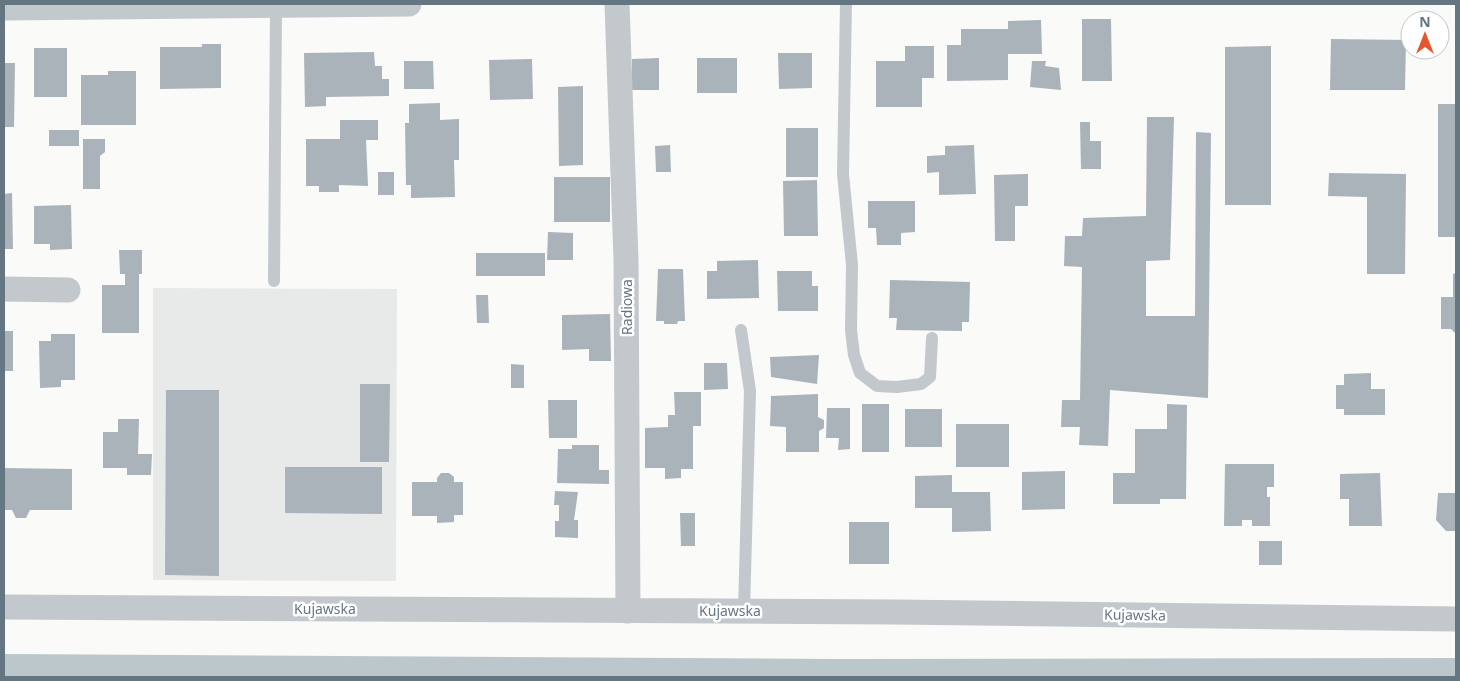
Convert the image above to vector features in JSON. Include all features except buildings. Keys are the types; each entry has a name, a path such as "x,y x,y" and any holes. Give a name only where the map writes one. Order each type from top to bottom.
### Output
{"street":[{"path":"4,8 409,4"},
{"name":"Radiowa","path":"617,4 626,260 628,610"},
{"path":"4,289 68,290"},
{"name":"Kujawska","path":"4,607 628,610 1456,619"}],"lane":[{"path":"846,4 844,174 852,265 851,330 854,355 860,373 877,386 897,387 920,384 930,377 932,338"},
{"path":"274,281 276,6"},
{"path":"741,330 750,391 744,611"}],"shaded area":[{"path":"153,288 397,289 396,581 153,580"},
{"path":"4,654 836,659 1456,658 1456,677 4,677"}]}
